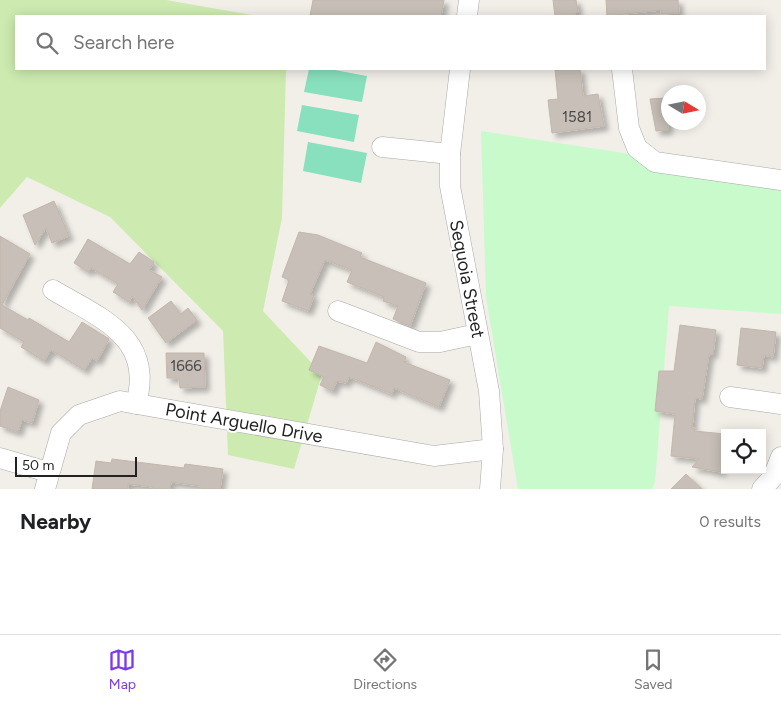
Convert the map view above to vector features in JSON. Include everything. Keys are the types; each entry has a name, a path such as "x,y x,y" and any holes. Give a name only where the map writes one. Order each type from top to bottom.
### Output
{"street":[{"path":"467,15 470,0"},
{"name":"Sequoia Street","path":"460,70 450,154 450,186 476,334 489,391 493,449 490,489"},
{"path":"622,70 629,128 637,148 655,162 781,180"},
{"path":"382,147 450,154"},
{"path":"53,290 117,328 136,354 141,385 136,404"},
{"path":"338,311 419,342 440,342 476,334"},
{"path":"730,397 781,404"},
{"name":"Point Arguello Drive","path":"46,480 61,433 79,415 120,401 434,456 493,449"},
{"path":"762,489 773,477 781,457"},
{"path":"0,458 46,480"}],"green space":[{"path":"0,0 166,0 252,15 15,15 15,70 286,70 282,218 263,311 322,374 294,469 228,455 223,331 110,217 27,177 0,208"},
{"path":"309,70 334,70 367,76 362,102 304,92"},
{"path":"302,105 359,115 354,142 297,131"},
{"path":"481,131 781,177 781,314 669,306 655,482 652,489 518,489 486,297"},
{"path":"308,142 367,153 361,183 303,171"}],"building":[{"path":"313,0 444,0 441,15 310,15"},
{"path":"553,0 576,0 578,12 575,15 555,15"},
{"path":"606,0 678,0 679,13 661,14 661,10 607,15"},
{"path":"555,70 580,70 583,96 598,94 604,126 552,133 548,100 558,99"},
{"path":"661,98 661,130 668,130 656,131 650,99"},
{"path":"54,201 69,236 52,243 46,228 35,245 23,215"},
{"path":"299,232 318,235 362,253 360,257 426,283 410,326 393,319 398,306 383,301 384,297 347,282 352,270 325,260 310,294 314,296 308,311 282,301 289,280 282,277"},
{"path":"0,236 30,254 2,305 28,320 29,318 69,342 82,322 109,339 97,361 92,358 84,370 51,350 44,361 21,347 24,342 0,328"},
{"path":"88,239 130,264 139,252 154,262 149,270 162,277 142,310 132,296 129,302 113,292 118,284 91,268 88,272 74,263"},
{"path":"171,301 181,314 188,308 197,320 166,343 148,318"},
{"path":"680,325 716,330 713,354 709,354 702,399 695,398 692,428 695,428 694,431 721,434 721,472 692,467 699,459 671,456 675,414 655,411 659,371 674,371"},
{"path":"741,328 776,332 773,357 764,355 762,368 737,365"},
{"path":"376,342 406,357 404,362 450,380 439,407 394,388 392,394 349,377 346,383 337,381 332,391 320,385 324,377 309,370 319,346 367,363"},
{"path":"166,353 204,353 205,387 180,388 179,378 167,378"},
{"path":"8,387 39,400 32,423 22,420 18,432 0,426 0,411"},
{"path":"112,459 184,468 185,464 223,469 220,489 201,489 201,486 171,482 170,489 153,489 153,487 128,484 128,489 92,489 96,461 111,463"},
{"path":"686,474 702,489 671,489"}]}
